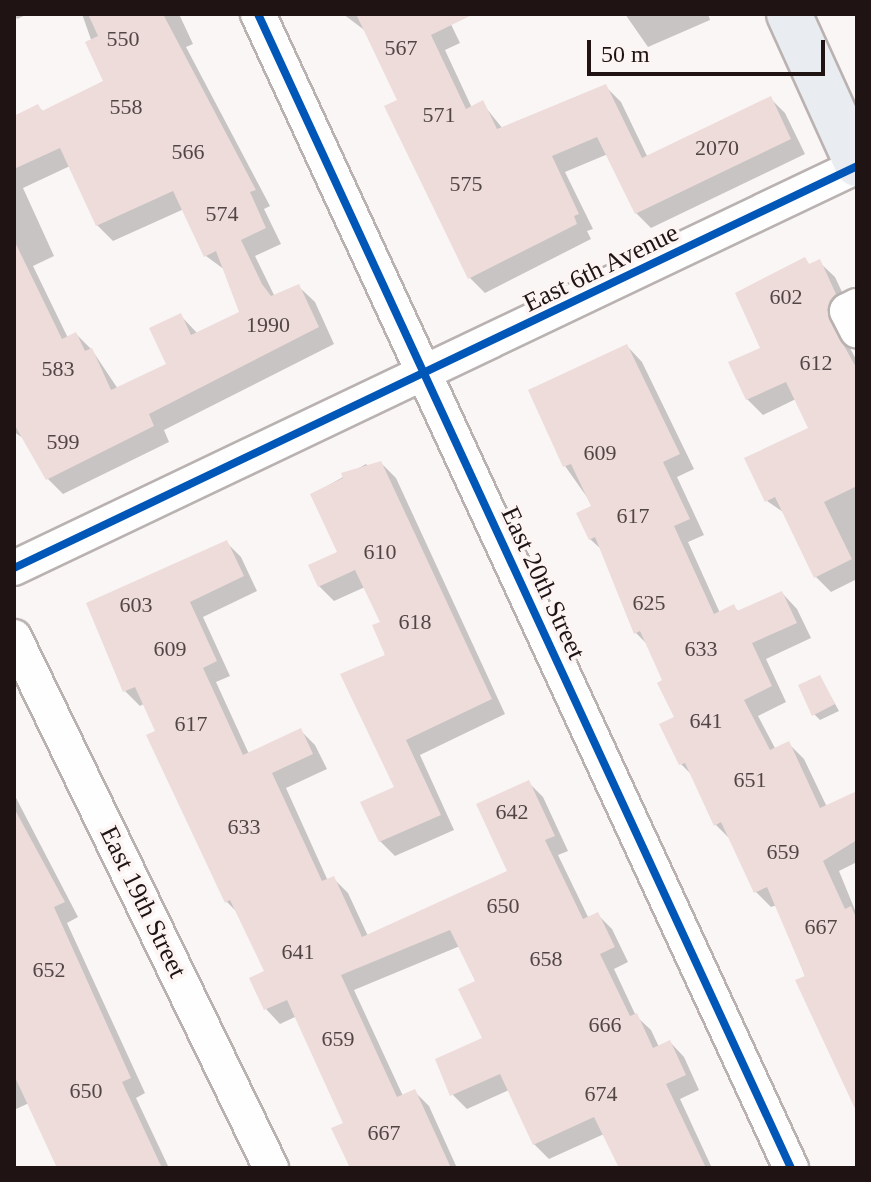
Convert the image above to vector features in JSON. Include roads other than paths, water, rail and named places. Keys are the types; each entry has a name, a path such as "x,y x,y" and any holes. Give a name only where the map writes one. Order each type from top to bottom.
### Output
{"main road":[{"path":"789,14 857,165"}],"street":[{"name":"East 20th Street","path":"258,14 791,1168"},
{"name":"East 6th Avenue","path":"14,568 425,375 857,165"},
{"path":"857,306 847,311 857,331"},
{"name":"East 19th Street","path":"14,637 271,1168"}]}
